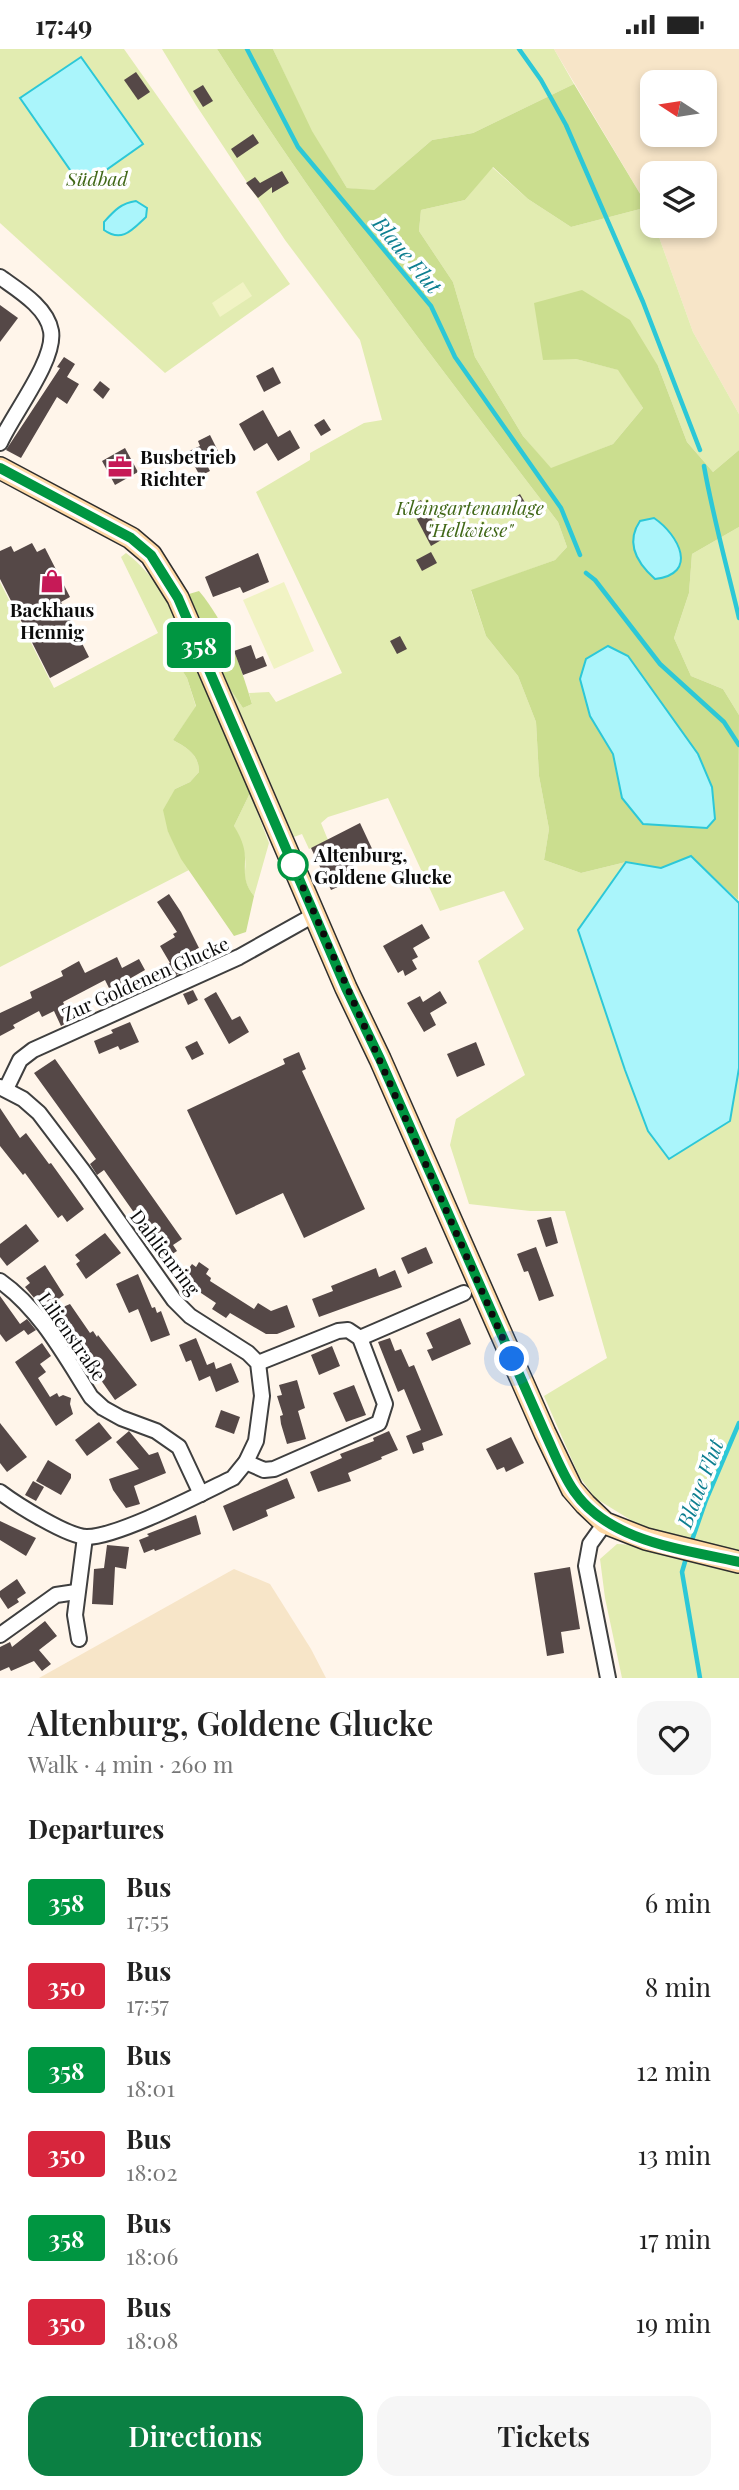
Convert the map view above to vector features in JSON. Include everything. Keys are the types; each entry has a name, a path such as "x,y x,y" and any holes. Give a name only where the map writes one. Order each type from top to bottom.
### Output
{"main road":[{"path":"0,468 131,538 151,555 178,598 314,915 572,1489 605,1523 646,1539 739,1562"}],"street":[{"path":"0,277 29,299 42,313 51,330 49,354 0,443"},
{"name":"Zur Goldenen Glucke","path":"3,1088 20,1060 33,1050 239,957 314,915"},
{"name":"Dahlienring","path":"3,1088 39,1113 174,1300 190,1316 248,1353 258,1363"},
{"name":"Lilienstraße","path":"0,1281 30,1307 91,1397 103,1408 156,1431 179,1447 201,1494"},
{"path":"360,1338 464,1293"},
{"path":"0,1492 59,1528 85,1537 111,1532 201,1494 233,1478 246,1462 256,1441 262,1395 258,1363 338,1331 348,1330 360,1338 384,1404 379,1423 274,1469 264,1470 246,1462"},
{"path":"605,1523 590,1543 586,1566 608,1678"},
{"path":"79,1639 75,1615 76,1592 85,1537"},
{"path":"0,1635 56,1595 76,1592"}],"shaded area":[{"path":"554,49 739,49 739,414 693,332 659,238 717,238 717,161 640,161 640,194"},
{"path":"234,1569 270,1584 326,1678 39,1678"}],"green space":[{"name":"Südbad","path":"0,49 124,49 290,284 165,373 0,223"},
{"name":"Kleingartenanlage \"Hellwiese\"","path":"162,49 217,49 339,230 558,522 567,547 555,560 471,591 486,636 518,676 536,722 539,776 549,829 544,860 581,873 626,862 578,930 648,1131 730,1121 739,1068 739,1678 622,1678 605,1598 600,1559 617,1544 636,1545 634,1522 595,1498 579,1476 544,1396 607,1358 565,1211 530,1211 469,1204 450,1145 456,1119 525,1075 478,961 524,929 504,891 440,911 388,798 328,817 321,823 328,840 309,849 302,834 294,837 230,689 243,708 252,704 249,693 269,692 276,702 342,673 256,492 310,460 310,453 364,423 382,420 360,340 285,240"},
{"path":"217,49 273,49 312,131 347,188 374,190 432,140 473,133 574,84 640,194 640,209 571,227 528,199 493,167 465,200 421,210 419,231 453,282 475,357 523,436 551,468 613,444 643,408 618,370 576,359 543,360 534,303 582,290 630,320 658,366 687,442 713,472 739,450 739,527 692,554 689,593 674,638 691,676 723,689 739,715 738,900 691,856 661,868 626,862 581,873 544,860 549,829 539,776 536,722 518,676 486,636 471,590 555,560 567,547 558,522 382,289 298,171","holes":["613,754 643,824 622,797"]},
{"path":"273,49 554,49 574,84 473,133 432,140 373,191 347,188 311,131"},
{"path":"492,167 528,199 571,227 640,209 640,238 659,238 693,332 739,414 739,450 713,472 687,442 658,366 576,359 619,370 643,408 613,444 551,469 523,436 475,357 453,282 419,231 421,210 465,200"},
{"path":"243,282 252,296 220,317 212,303"},
{"path":"739,527 739,715 723,689 691,676 674,638 689,593 692,554"},
{"path":"126,553 154,581 173,614 183,639 171,653 187,678 196,707 173,740 194,756 199,772 190,782 175,789 168,832 189,870 0,967 0,582 54,688 158,633 121,557"},
{"path":"284,582 314,651 274,669 243,600"},
{"path":"199,591 217,617 237,659 252,704 243,708 230,689 189,594"},
{"path":"183,639 250,793 234,826 244,849 246,882 254,896 246,932 234,936 181,859 168,832 163,810 175,789 190,782 199,772 194,756 173,740 196,706 187,678 171,653"},
{"path":"250,793 269,843 254,896 246,883 244,853 234,826"}],"water":[{"path":"81,57 143,144 82,187 20,98"},
{"path":"136,201 147,208 146,217 122,235 110,234 104,230 104,222 115,211"},
{"path":"654,518 677,543 681,562 677,570 669,576 655,579 638,559 633,545 633,537 640,521"},
{"path":"608,646 628,656 698,754 712,787 715,819 707,828 643,824 622,798 613,754 590,716 580,679 586,659"},
{"path":"691,856 739,903 739,1068 730,1121 669,1159 648,1131 578,930 626,862 661,868"}],"building":[{"path":"136,72 150,92 138,100 124,80"},
{"path":"203,85 213,101 203,107 193,91"},
{"path":"253,134 259,143 237,158 231,149"},
{"path":"282,171 289,183 272,193 272,187 258,198 246,183 255,177 260,183"},
{"path":"0,305 18,318 0,342"},
{"path":"64,357 75,364 67,377 79,384 67,404 57,397 21,458 6,450 60,368 57,367"},
{"path":"273,367 281,383 264,392 256,376"},
{"path":"100,381 110,389 103,399 93,390"},
{"path":"263,410 278,437 290,430 300,448 278,461 267,443 254,451 239,424"},
{"path":"324,419 331,430 321,436 314,425"},
{"path":"210,435 218,451 209,456 212,463 207,465 210,471 200,476 187,452 200,446 198,441"},
{"name":"Busbetrieb Richter","path":"125,448 138,472 115,485 102,461"},
{"path":"520,494 527,506 517,512 510,501"},
{"path":"421,500 443,539 431,546 410,506"},
{"path":"32,543 37,552 45,548 70,597 61,602 89,657 50,678 0,579 0,551 11,546 14,552"},
{"path":"431,552 437,563 422,571 416,560"},
{"path":"258,553 269,582 243,593 240,587 213,597 205,577"},
{"path":"400,636 407,649 397,654 390,641"},
{"path":"251,645 256,659 263,656 267,666 243,675 234,651"},
{"path":"360,823 375,855 348,868 353,880 331,890 311,848"},
{"path":"169,894 199,948 179,959 186,970 174,976 160,946 175,937 173,934 177,932 157,902"},
{"path":"422,924 430,938 413,948 418,957 412,960 417,969 405,976 403,970 398,973 383,946"},
{"path":"117,957 122,968 139,959 145,970 110,990 105,980 63,1002 72,1020 61,1026 54,1011 42,1017 39,1011 13,1025 15,1028 0,1036 0,1013 32,998 30,992 63,976 61,971 79,961 85,973"},
{"path":"193,990 198,1000 188,1005 183,994"},
{"path":"440,991 447,1003 430,1013 436,1025 424,1032 407,1003 420,996 423,1002"},
{"path":"216,992 232,1020 240,1016 249,1032 229,1044 204,999"},
{"path":"130,1022 139,1042 120,1050 118,1046 99,1054 94,1041"},
{"path":"197,1041 204,1054 192,1060 185,1047"},
{"path":"476,1042 485,1065 457,1077 447,1054"},
{"path":"299,1052 306,1069 302,1071 365,1209 304,1238 283,1193 236,1215 187,1110 285,1064 283,1059"},
{"path":"55,1059 182,1239 173,1245 177,1251 166,1258 104,1170 97,1175 90,1164 96,1159 34,1073"},
{"path":"0,1108 20,1138 26,1133 49,1164 51,1163 84,1209 67,1222 62,1215 58,1218 25,1173 23,1175 0,1146"},
{"path":"551,1217 558,1243 546,1247 537,1220"},
{"path":"26,1224 39,1241 7,1266 0,1257 0,1244"},
{"path":"105,1233 121,1253 86,1279 76,1264 80,1261 75,1255"},
{"path":"426,1247 433,1263 408,1274 401,1258"},
{"path":"536,1247 554,1296 539,1301 528,1271 524,1272 517,1254"},
{"path":"199,1262 209,1269 206,1274 211,1278 210,1281 254,1309 258,1303 271,1311 287,1305 295,1327 277,1334 266,1334 230,1313 226,1318 212,1309 216,1303 179,1282 192,1264 196,1267"},
{"path":"45,1265 64,1295 44,1310 25,1287 30,1283 26,1278"},
{"path":"376,1268 379,1277 395,1270 402,1287 319,1317 312,1299 333,1291 331,1286"},
{"path":"138,1274 152,1308 155,1307 157,1313 161,1311 170,1335 151,1342 138,1309 129,1313 116,1284"},
{"path":"0,1296 20,1324 27,1319 36,1330 28,1335 24,1330 6,1342 0,1334"},
{"path":"70,1304 90,1333 93,1331 97,1337 98,1335 137,1385 115,1400 77,1351 83,1346 69,1327 62,1332 49,1313"},
{"path":"460,1318 471,1344 432,1361 427,1350 433,1348 426,1333"},
{"path":"196,1338 207,1365 214,1362 216,1369 231,1363 239,1382 216,1392 210,1376 199,1381 191,1360 186,1362 179,1345"},
{"path":"390,1338 395,1351 401,1349 409,1367 414,1365 443,1435 422,1443 424,1450 413,1454 406,1436 421,1430 404,1389 398,1392 378,1342"},
{"path":"42,1343 51,1356 40,1364 46,1372 38,1378 50,1397 57,1393 59,1397 63,1395 71,1398 73,1414 56,1426 15,1362"},
{"path":"332,1346 340,1366 319,1375 311,1355"},
{"path":"297,1380 305,1408 298,1411 306,1439 287,1444 277,1396 282,1395 279,1385"},
{"path":"354,1385 366,1415 346,1422 333,1393"},
{"path":"221,1410 240,1417 234,1434 215,1427"},
{"path":"99,1422 112,1438 87,1456 75,1440"},
{"path":"0,1423 27,1457 7,1472 0,1463"},
{"path":"129,1431 149,1455 158,1452 166,1473 134,1486 140,1504 126,1508 113,1490 109,1479 139,1469 116,1442"},
{"path":"389,1431 398,1450 348,1473 351,1481 318,1492 310,1472 342,1458 340,1454 374,1441 373,1438"},
{"path":"511,1437 524,1463 506,1472 504,1467 497,1470 486,1449"},
{"path":"48,1460 71,1474 61,1495 36,1481"},
{"path":"287,1478 295,1498 266,1510 268,1516 233,1531 223,1506"},
{"path":"33,1481 44,1487 36,1501 25,1495"},
{"path":"196,1515 201,1534 144,1553 139,1540 149,1536 147,1534"},
{"path":"0,1521 36,1538 26,1556 0,1540"},
{"path":"107,1545 129,1547 126,1569 115,1567 113,1605 92,1604 94,1569 104,1568"},
{"path":"570,1567 580,1629 561,1632 564,1653 547,1656 534,1573"},
{"path":"17,1579 26,1593 8,1609 0,1597 0,1591"},
{"path":"45,1621 57,1636 39,1650 51,1664 42,1671 34,1661 11,1671 9,1667 0,1671 0,1647 10,1642 12,1647"}],"waterway":[{"name":"Blaue Flut","path":"247,49 298,147 431,306 455,357 561,508 580,555"},
{"name":"Blaue Flut","path":"519,49 541,80 566,125 643,302 700,450"},
{"name":"Blaue Flut","path":"704,466 739,618"},
{"name":"Blaue Flut","path":"586,573 595,580 660,664 724,722 739,745"},
{"name":"Blaue Flut","path":"691,1543 739,1423"},
{"name":"Blaue Flut","path":"687,1555 682,1572 700,1678"}],"bus line":[{"name":"358","path":"0,468 131,538 151,555 178,598 346,988 572,1489 605,1523 646,1539 739,1562"}],"place":[{"name":"Busbetrieb Richter","path":"120,467"},
{"name":"Backhaus Hennig","path":"52,581"},
{"name":"Altenburg, Goldene Glucke","path":"293,865"}],"route":[{"path":"293,865 512,1359"}]}
